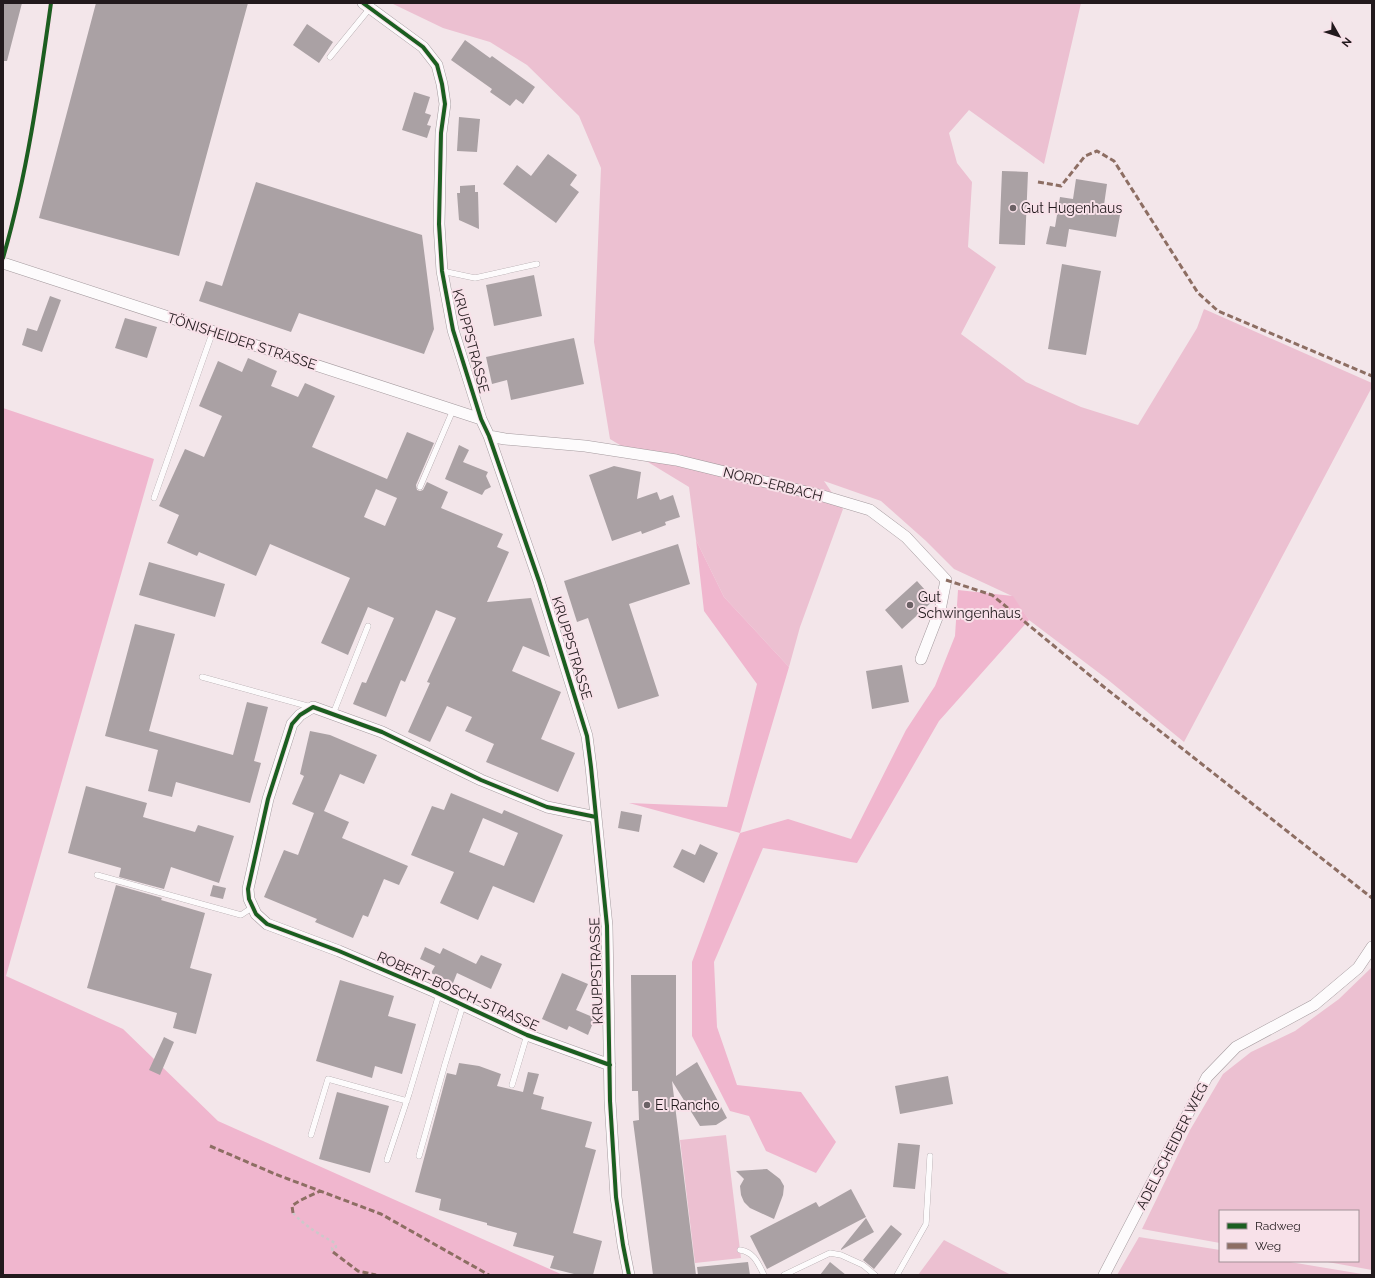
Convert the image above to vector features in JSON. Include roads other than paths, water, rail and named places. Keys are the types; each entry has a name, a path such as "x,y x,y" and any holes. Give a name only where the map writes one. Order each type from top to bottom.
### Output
{"street":[{"name":"KRUPPSTRASSE","path":"366,6 423,47 437,64 445,104 441,133 439,224 442,271 453,330 481,419 489,436 539,581 587,736 607,926 610,1101 616,1197 629,1275"},
{"name":"TÖNISHEIDER STRASSE","path":"3,264 481,419"},
{"name":"NORD-ERBACH","path":"489,436 505,439 586,446 676,460 823,496 870,510 906,536 946,580 940,610 921,659"},
{"path":"313,707 382,732 481,780 547,807 596,817"},
{"name":"ROBERT-BOSCH-STRASSE","path":"313,707 300,715 292,724 268,799 248,889 249,899 256,914 267,924 339,951 439,994 527,1035 610,1066"},
{"name":"ADELSCHEIDER WEG","path":"1104,1275 1207,1078 1236,1047 1314,1005 1358,968 1372,947"}],"lane":[{"path":"330,57 366,6"},
{"path":"442,271 475,278 537,264"},
{"path":"154,498 213,331"},
{"path":"420,487 453,410"},
{"path":"333,714 368,626"},
{"path":"202,677 313,707"},
{"path":"97,875 241,915 253,907"},
{"path":"387,1160 407,1101 439,994"},
{"path":"419,1156 463,1005"},
{"path":"512,1085 527,1035"},
{"path":"311,1135 328,1079 407,1101"},
{"path":"897,1275 926,1224 930,1156"},
{"path":"740,1250 748,1251 752,1255 764,1275"},
{"path":"784,1275 830,1253 841,1255 863,1265 875,1275"}],"place":[{"name":"Gut Hugenhaus","path":"1013,208"},
{"name":"Gut Schwingenhaus","path":"910,605"},
{"name":"El Rancho","path":"647,1105"}]}
